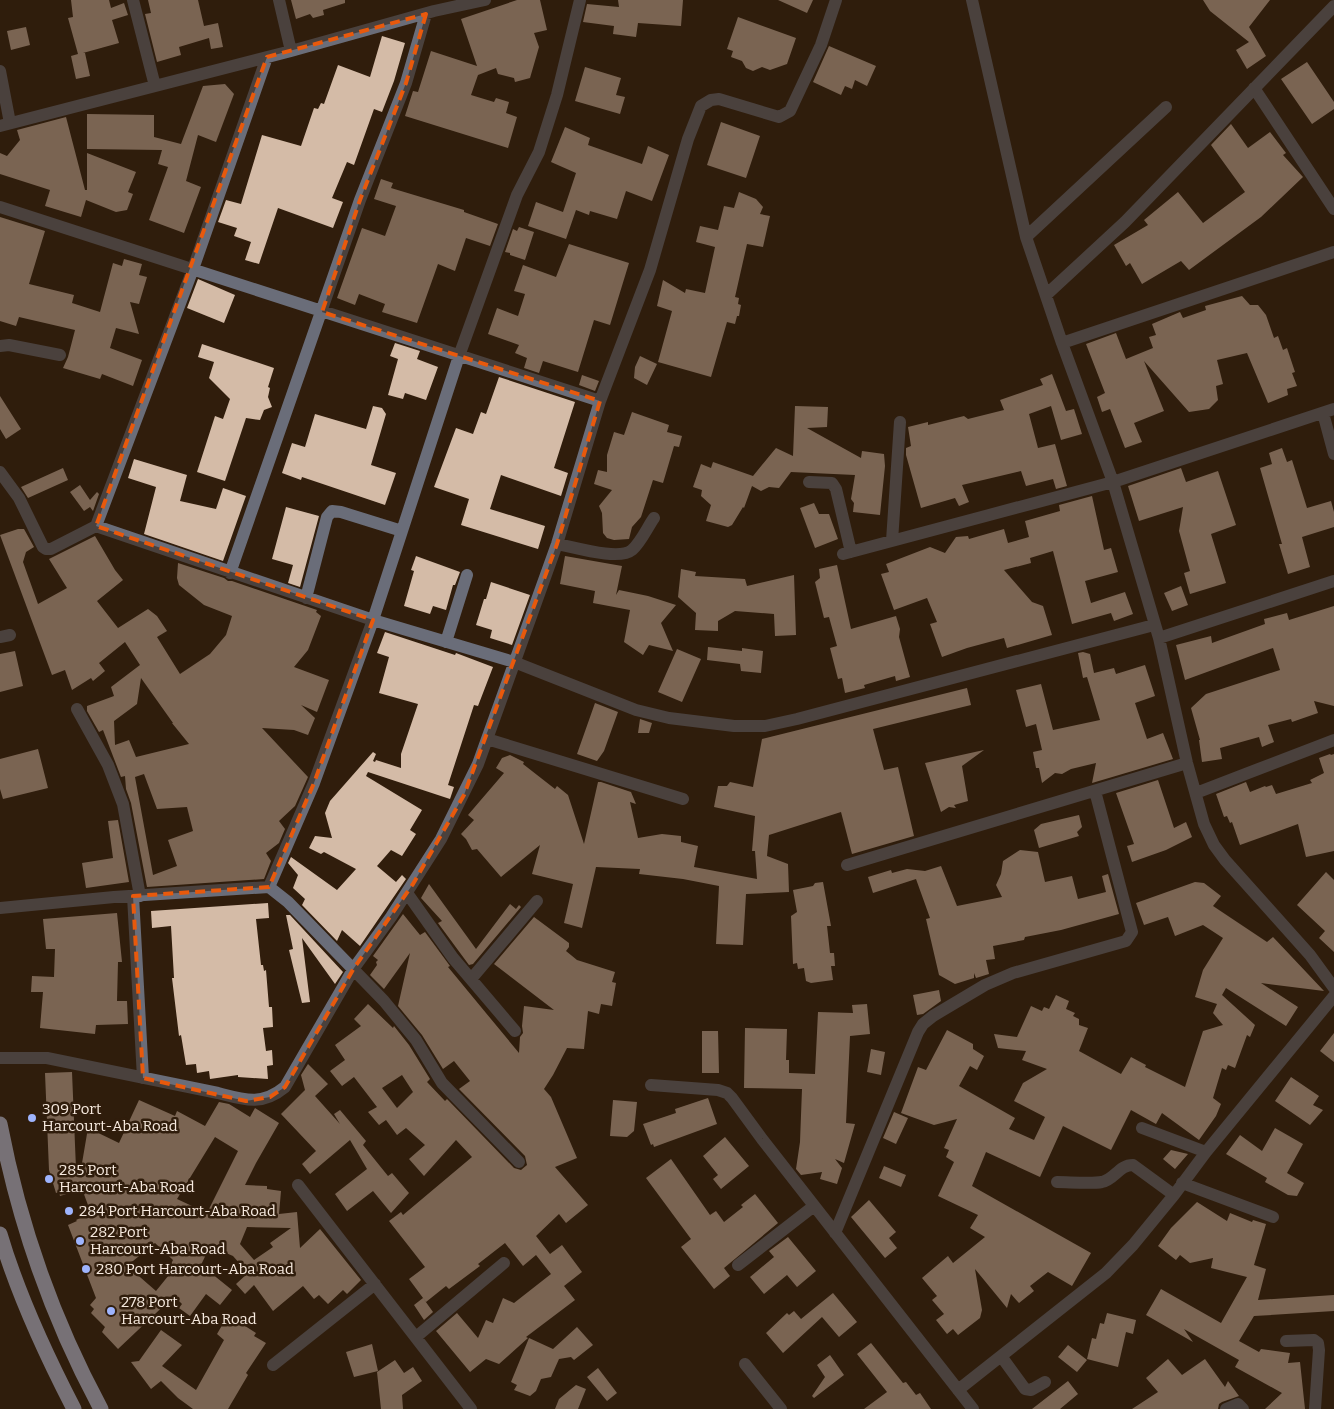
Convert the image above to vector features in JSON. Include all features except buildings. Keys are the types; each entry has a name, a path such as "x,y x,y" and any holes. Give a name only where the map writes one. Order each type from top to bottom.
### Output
{"highway":[{"path":"0,1124 19,1208 34,1255 74,1354 102,1409"},
{"path":"0,1234 18,1288 45,1350 74,1409"}],"street":[{"path":"133,0 155,86"},
{"path":"279,0 292,51"},
{"path":"0,70 5,124 292,51 430,8 485,0"},
{"path":"269,887 314,783 372,620 459,356 517,195 539,152 556,95 580,0"},
{"path":"0,1058 47,1058 218,1093 246,1101 261,1099 277,1093 285,1087 354,968 407,894 441,838 478,764 557,544 600,400 650,270 688,139 701,106 711,100 719,99 779,117 785,115 790,111 821,45 836,0"},
{"path":"972,0 1026,237 1062,343 1113,482 1159,638 1187,763 1204,824 1214,845 1225,860 1262,904 1310,955 1334,988"},
{"path":"1046,295 1125,222 1334,6"},
{"path":"230,572 360,200 406,83 430,8"},
{"path":"0,472 19,498 43,547 46,549 51,549 96,526 193,269 267,57"},
{"path":"1254,88 1334,209"},
{"path":"1026,237 1166,107"},
{"path":"0,207 600,400"},
{"path":"1062,343 1334,252"},
{"path":"0,346 9,345 60,356"},
{"path":"809,482 832,483 836,488 847,553 1113,482 1329,411 1334,454"},
{"path":"892,541 900,422"},
{"path":"306,598 327,516 332,511 341,512 402,531"},
{"path":"557,544 617,555 627,554 635,548 654,518"},
{"path":"96,526 372,620 514,662 636,710 669,718 734,726 765,726 797,719 1154,625"},
{"path":"446,642 466,575"},
{"path":"1159,638 1334,581"},
{"path":"77,708 108,765 123,804 136,896 143,1078"},
{"path":"487,739 684,799"},
{"path":"1196,792 1334,740"},
{"path":"847,865 1187,763"},
{"path":"835,1233 880,1129 918,1032 923,1024 951,1004 985,985 1013,973 1126,940 1130,937 1132,932 1096,791"},
{"path":"0,908 269,887 288,902 354,968 416,1040 442,1083 519,1162"},
{"path":"407,894 454,958 515,1031"},
{"path":"472,978 537,901"},
{"path":"958,1390 1106,1273 1174,1195 1206,1152 1334,996"},
{"path":"651,1085 718,1090 727,1093 973,1409"},
{"path":"1142,1128 1206,1152"},
{"path":"1056,1182 1102,1182 1110,1178 1122,1167 1133,1165 1174,1195"},
{"path":"1182,1183 1273,1217"},
{"path":"298,1185 471,1409"},
{"path":"738,1265 814,1206"},
{"path":"416,1337 504,1263"},
{"path":"273,1365 375,1284"},
{"path":"1286,1340 1314,1340 1318,1343 1320,1350 1315,1409"},
{"path":"1001,1356 1025,1389 1032,1390 1045,1382"},
{"path":"745,1364 781,1409"},
{"path":"1226,1409 1238,1404 1243,1409"}],"highlighted area":[{"path":"426,14 406,83 360,200 322,312 600,401 557,544 464,795 413,884 354,968 285,1087 270,1097 246,1101 143,1078 133,896 269,887 314,783 373,620 96,526 267,57"}],"place":[{"name":"309 Port Harcourt-Aba Road","path":"32,1118"},
{"name":"285 Port Harcourt-Aba Road","path":"49,1179"},
{"name":"284 Port Harcourt-Aba Road","path":"69,1211"},
{"name":"282 Port Harcourt-Aba Road","path":"80,1241"},
{"name":"280 Port Harcourt-Aba Road","path":"86,1269"},
{"name":"278 Port Harcourt-Aba Road","path":"111,1311"}]}
